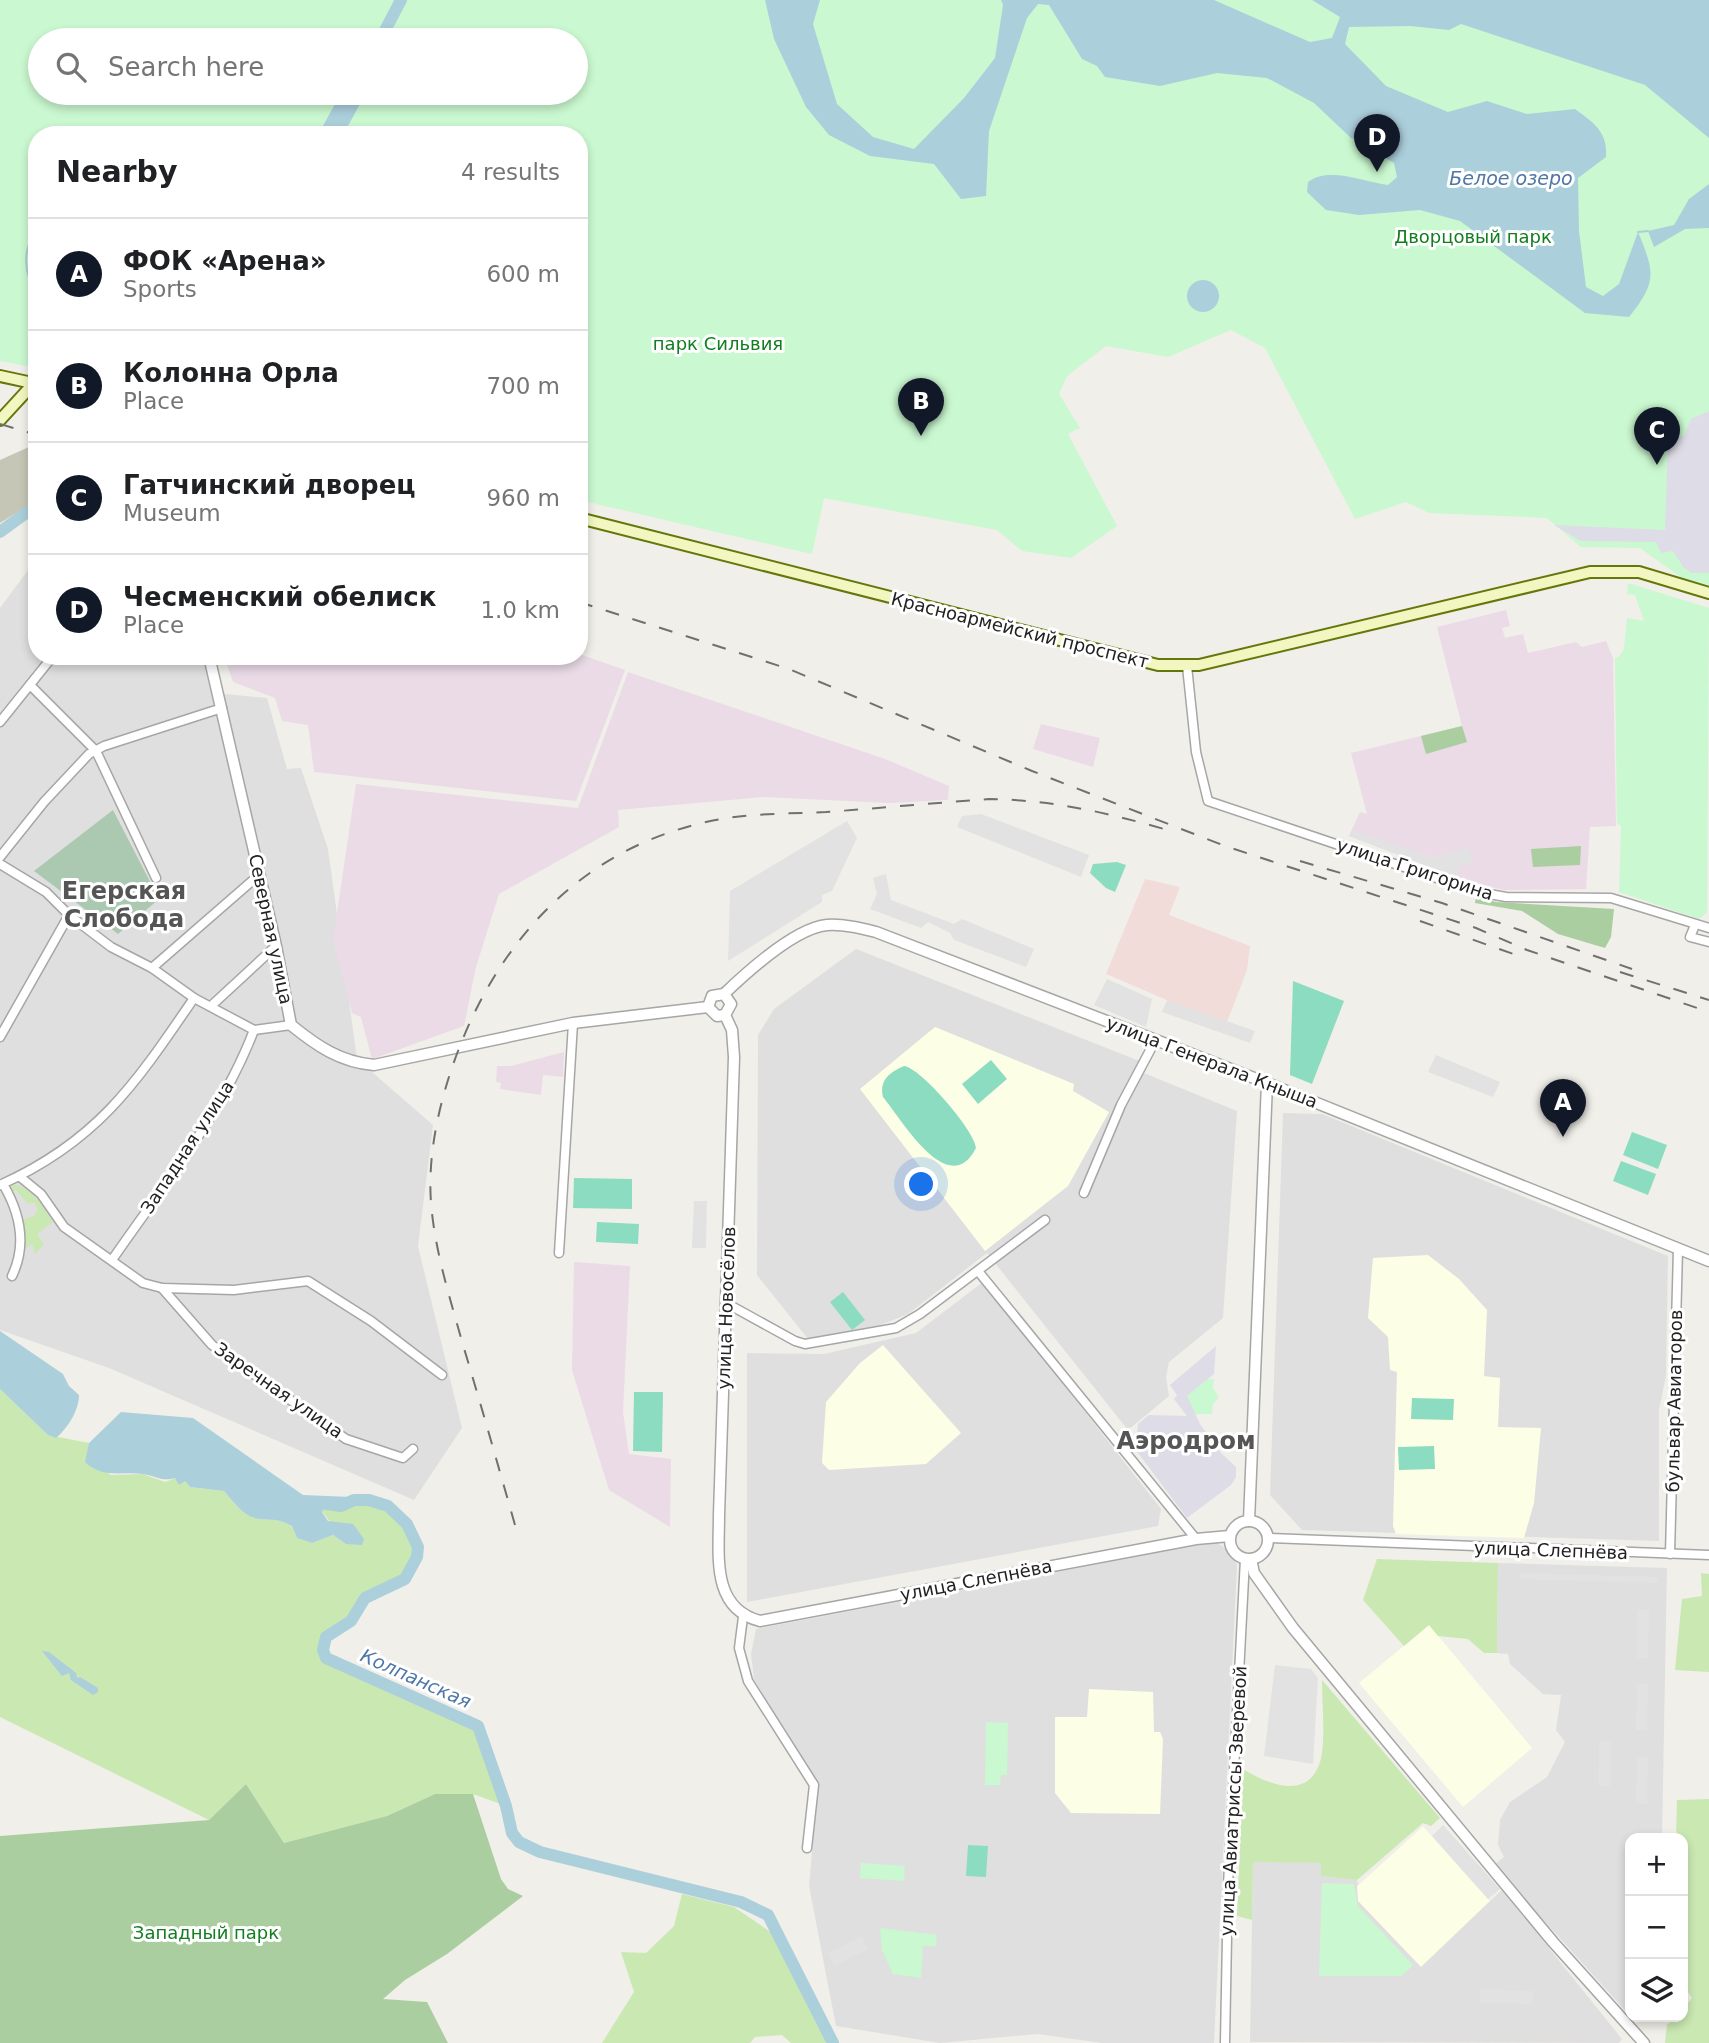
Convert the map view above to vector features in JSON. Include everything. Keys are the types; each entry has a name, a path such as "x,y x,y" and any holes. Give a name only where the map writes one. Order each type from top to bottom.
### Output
{"main road":[{"path":"0,376 28,382"},
{"path":"0,420 28,391"},
{"name":"Красноармейский проспект","path":"588,520 1158,665 1187,666 1590,572 1639,572 1709,593"}],"street":[{"path":"0,722 46,665"},
{"name":"Северная улица","path":"211,665 276,946 291,1025 332,1054 374,1065 573,1023 708,1007"},
{"name":"улица Григорина","path":"1187,666 1196,752 1208,801 1478,892 1506,897 1611,898 1709,928"},
{"path":"30,685 96,751 156,878"},
{"path":"0,857 44,802 89,754 222,708"},
{"path":"0,864 46,892 69,915 111,947 152,968 194,998 254,1030 291,1025"},
{"path":"152,968 260,874"},
{"path":"0,1037 69,915"},
{"name":"улица Генерала Кныша","path":"724,994 802,933 825,925 853,926 949,960 1267,1083 1709,1261"},
{"path":"1695,925 1690,937 1709,942"},
{"path":"211,1006 276,946"},
{"path":"724,994 731,1004 725,1015 717,1016 708,1007 712,996 724,994"},
{"path":"12,1276 21,1240 19,1218 2,1185 72,1144 103,1118 131,1090 194,998"},
{"name":"улица Новосёлов","path":"725,1015 732,1030 734,1057 719,1514 722,1583 728,1601 743,1617"},
{"path":"559,1253 573,1023"},
{"name":"Западная улица","path":"112,1260 215,1111 243,1059 254,1030"},
{"path":"1084,1193 1122,1105 1156,1041"},
{"path":"1249,1521 1267,1083"},
{"path":"19,1176 41,1194 64,1227 143,1283 162,1288 234,1290 308,1281 371,1321 442,1375"},
{"path":"726,1303 795,1342 821,1343 896,1328 920,1314 1045,1220"},
{"name":"бульвар Авиаторов","path":"1670,1554 1678,1249"},
{"path":"978,1271 1196,1539"},
{"name":"Заречная улица","path":"162,1288 212,1345 346,1438 402,1458 413,1449"},
{"path":"1248,1559 1266,1548 1268,1538 1265,1530 1249,1521 1241,1523 1230,1536 1236,1555 1248,1559 1254,1573 1293,1628 1527,1911 1643,2043"},
{"name":"улица Слепнёва","path":"743,1617 760,1621 1196,1539 1230,1536"},
{"name":"улица Слепнёва","path":"1268,1538 1709,1555"},
{"name":"улица Авиатриссы Зверевой","path":"1225,2043 1228,1885 1243,1594 1248,1559"},
{"path":"1243,1594 1254,1584 1264,1588"},
{"path":"743,1617 739,1648 748,1681 814,1785 807,1848"}],"shaded area":[{"path":"1709,411 1709,573 1692,573 1684,568 1673,551 1661,553 1656,542 1581,541 1554,525 1665,530 1668,440 1672,436 1684,436 1691,419"},
{"path":"28,447 28,506 0,523 0,460"},
{"path":"28,570 28,665 206,665 214,693 267,698 287,769 301,768 328,849 357,1059 433,1125 418,1246 462,1428 414,1500 109,1368 0,1330 0,608"},
{"path":"1506,610 1510,626 1502,628 1505,638 1523,634 1528,653 1576,642 1582,647 1606,641 1613,658 1616,826 1590,827 1586,889 1504,890 1473,883 1349,836 1360,812 1367,814 1351,753 1462,726 1437,627"},
{"path":"588,657 625,670 576,801 314,772 308,725 282,721 275,698 233,682 227,665 588,665"},
{"path":"628,672 885,759 949,786 948,800 889,803 764,797 618,810 619,827 499,894 476,967 464,1026 372,1059 361,1017 352,1013 333,940 356,784 578,808"},
{"path":"1041,724 1100,738 1093,767 1033,749"},
{"path":"113,810 159,899 118,934 34,871"},
{"path":"981,814 1089,855 1081,877 957,827 962,816"},
{"path":"847,821 857,838 832,891 822,895 822,902 728,961 730,891"},
{"path":"1352,830 1432,857 1469,848 1473,863 1458,866 1459,878 1349,836"},
{"path":"886,874 891,900 954,924 962,919 1034,949 1026,967 954,940 950,933 928,922 921,928 870,909 877,894 873,878"},
{"path":"1145,879 1180,887 1169,915 1250,946 1247,970 1227,1022 1183,1007 1106,974"},
{"path":"856,949 1142,1062 1139,1071 1237,1111 1223,1318 1169,1362 1166,1377 1169,1396 1128,1430 987,1253 908,1314 858,1334 820,1341 808,1339 757,1275 758,1035 774,1009"},
{"path":"1107,979 1152,999 1146,1027 1094,1005"},
{"path":"1167,1000 1255,1031 1250,1043 1162,1012"},
{"path":"935,1027 1074,1084 1073,1091 1109,1112 1068,1186 985,1251 860,1089"},
{"path":"564,1052 563,1077 543,1075 541,1095 500,1089 501,1083 496,1082 497,1066 511,1066"},
{"path":"1436,1055 1500,1082 1493,1097 1428,1072"},
{"path":"1283,1113 1322,1114 1668,1256 1666,1376 1659,1410 1659,1541 1302,1530 1270,1495"},
{"path":"694,1201 707,1201 706,1248 692,1248"},
{"path":"1428,1255 1459,1279 1487,1310 1484,1376 1500,1378 1498,1427 1541,1428 1534,1503 1524,1538 1396,1534 1393,1526 1397,1372 1390,1370 1388,1337 1368,1318 1373,1258"},
{"path":"574,1262 630,1266 623,1412 629,1454 671,1459 670,1527 609,1490 572,1370"},
{"path":"983,1282 1161,1509 1158,1526 747,1602 747,1353 824,1354 916,1333"},
{"path":"883,1345 961,1433 926,1464 829,1470 822,1463 826,1402 860,1363"},
{"path":"1216,1346 1214,1374 1187,1396 1200,1424 1221,1453 1236,1467 1236,1477 1231,1485 1187,1518 1135,1449 1138,1424 1149,1415 1187,1416 1174,1399 1177,1395 1170,1385"},
{"path":"1215,1542 1231,1551 1237,1565 1214,2043 1102,2043 1038,2034 940,2043 836,2026 809,1886 818,1786 754,1679 751,1654 756,1629"},
{"path":"1498,1563 1667,1568 1662,1833 1625,1833 1625,2010 1494,1865 1504,1857 1498,1845 1500,1820 1510,1802 1547,1777 1565,1742 1556,1730 1561,1695 1543,1694 1510,1664 1508,1654 1497,1653"},
{"path":"1520,1573 1658,1577 1658,1583 1520,1579"},
{"path":"1638,1610 1649,1610 1648,1658 1637,1658"},
{"path":"1429,1625 1532,1748 1463,1807 1359,1683"},
{"path":"1275,1665 1311,1669 1318,1678 1313,1764 1264,1756"},
{"path":"1637,1684 1648,1684 1647,1730 1636,1730"},
{"path":"1089,1689 1153,1692 1154,1732 1160,1732 1163,1739 1160,1814 1071,1813 1055,1793 1055,1717 1087,1717"},
{"path":"1599,1741 1611,1741 1610,1786 1598,1786"},
{"path":"1637,1757 1648,1758 1647,1804 1636,1803"},
{"path":"1443,1825 1500,1889 1488,1899 1432,1836"},
{"path":"1423,1826 1490,1901 1502,1890 1622,2039 1619,2043 1250,2042 1253,1861 1322,1863 1322,1876 1357,1880 1358,1885"},
{"path":"1423,1826 1490,1901 1421,1967 1358,1901 1357,1886"},
{"path":"862,1936 868,1949 834,1966 828,1953"},
{"path":"1480,1989 1533,1991 1532,2004 1480,2002"}],"green space":[{"name":"Дворцовый парк","path":"0,0 1709,0 1709,585 1682,578 1640,548 1581,547 1547,518 1429,513 1406,502 1355,519 1265,348 1231,330 1168,357 1106,346 1067,376 1059,394 1080,428 1068,434 1117,526 1071,558 1022,551 997,530 824,498 812,554 588,502 588,126 28,126 28,366 0,361"},
{"path":"1628,583 1709,608 1707,912 1699,919 1619,892 1621,826 1617,823 1615,658 1619,657 1624,649 1627,618 1644,621 1635,595 1627,594"},
{"path":"1462,726 1467,742 1426,754 1421,736"},
{"path":"1581,846 1580,865 1533,867 1531,849"},
{"path":"1117,862 1126,865 1115,892 1106,888 1090,873 1093,864"},
{"path":"1476,896 1496,902 1614,909 1611,937 1605,948 1558,934 1522,911 1475,903"},
{"path":"1293,981 1344,1001 1312,1084 1290,1075"},
{"path":"991,1060 1007,1079 978,1104 962,1084"},
{"path":"904,1066 912,1069 934,1088 967,1128 976,1148 965,1162 953,1166 926,1151 883,1097 884,1081"},
{"path":"1632,1132 1667,1145 1658,1169 1623,1155"},
{"path":"1621,1161 1656,1174 1648,1195 1613,1181"},
{"path":"574,1178 632,1179 632,1209 573,1208"},
{"path":"12,1184 31,1193 53,1222 37,1234 44,1244 35,1254 32,1244 24,1249 22,1220 34,1216 38,1210 34,1202 28,1204 16,1190 11,1192"},
{"path":"597,1222 639,1224 638,1244 596,1242"},
{"path":"843,1292 865,1320 852,1330 830,1302"},
{"path":"1208,1379 1214,1379 1213,1388 1219,1397 1213,1404 1212,1414 1193,1414 1187,1396"},
{"path":"0,1389 48,1435 89,1443 87,1458 111,1475 143,1474 165,1482 175,1478 185,1481 190,1487 224,1491 239,1508 253,1518 287,1523 292,1526 297,1538 312,1543 333,1535 346,1544 322,1511 354,1500 381,1503 407,1524 418,1547 417,1557 405,1579 365,1598 351,1621 326,1637 324,1655 364,1678 478,1726 506,1806 473,1794 435,1794 387,1816 284,1843 246,1784 209,1820 0,1717"},
{"path":"634,1392 663,1392 662,1452 633,1451"},
{"path":"1412,1398 1454,1399 1453,1420 1411,1419"},
{"path":"1434,1446 1435,1469 1399,1470 1398,1447"},
{"path":"1377,1559 1498,1563 1497,1653 1484,1653 1468,1639 1438,1636 1429,1625 1404,1646 1363,1600"},
{"path":"1701,1573 1709,1574 1709,1672 1675,1670 1682,1599 1702,1596"},
{"path":"1322,1680 1440,1818 1431,1826 1423,1823 1357,1880 1321,1876 1321,1863 1253,1862 1252,1920 1237,1916 1243,1769 1263,1780 1286,1786 1306,1782 1314,1774 1320,1762 1323,1745"},
{"path":"986,1722 1008,1723 1007,1775 1001,1775 1000,1785 985,1785"},
{"name":"Западный парк","path":"246,1784 284,1843 387,1816 435,1794 473,1794 501,1879 508,1889 523,1896 447,1954 405,1980 383,1999 427,2002 448,2043 0,2043 0,1836 209,1820"},
{"path":"1709,1799 1709,2043 1665,2043 1667,2025 1670,2022 1688,2022 1688,2003 1692,1998 1688,1992 1688,1833 1676,1833 1677,1800"},
{"path":"968,1845 988,1846 986,1877 966,1876"},
{"path":"861,1863 905,1866 904,1881 860,1878"},
{"path":"1322,1883 1354,1884 1358,1906 1413,1965 1402,1976 1319,1976"},
{"path":"682,1894 734,1907 772,1933 829,2043 791,2043 782,2035 755,2037 750,2043 602,2043 634,1992 621,1952 646,1953 674,1926"},
{"path":"880,1928 937,1935 936,1946 923,1946 921,1978 893,1974 882,1950"}],"water":[{"name":"Белое озеро","path":"765,0 820,0 813,24 837,104 873,137 914,149 964,98 995,58 1003,5 1001,0 1214,0 1310,42 1332,38 1340,17 1312,0 1709,0 1709,138 1645,85 1461,24 1449,30 1410,26 1349,27 1345,44 1386,86 1448,112 1487,101 1527,114 1575,109 1598,129 1605,141 1606,157 1578,178 1579,231 1586,287 1603,296 1619,284 1638,232 1648,258 1650,277 1645,295 1629,317 1585,313 1460,221 1420,210 1359,215 1326,210 1307,192 1308,182 1316,177 1347,176 1388,185 1397,177 1394,163 1375,152 1371,144 1351,138 1314,103 1267,78 1217,73 1160,86 1105,77 1097,66 1082,59 1049,5 1038,4 1027,18 989,131 986,196 961,199 934,164 870,156 829,135 806,107 774,39"},
{"path":"334,105 359,105 348,126 323,126"},
{"path":"1709,184 1709,228 1685,229 1654,247 1648,231 1674,225 1689,199"},
{"path":"1203,280 1214,285 1219,296 1214,307 1203,312 1192,307 1187,296 1192,285"},
{"path":"0,1331 63,1374 69,1386 79,1395 72,1418 56,1438 48,1435 0,1389"},
{"path":"121,1412 193,1418 303,1495 351,1497 354,1500 325,1507 322,1512 328,1521 353,1524 364,1539 362,1545 346,1544 333,1535 312,1543 297,1538 292,1526 279,1521 253,1518 239,1508 224,1491 190,1487 185,1481 179,1485 175,1478 99,1471 85,1462 89,1443"},
{"path":"42,1651 49,1652 76,1673 77,1678 80,1677 98,1688 98,1692 93,1695 71,1680 69,1673 62,1676"}],"waterway":[{"name":"Колпанская","path":"386,28 401,0"},
{"path":"1638,232 1648,231"},
{"path":"28,249 28,273"},
{"name":"Колпанская","path":"0,532 28,512"},
{"name":"Колпанская","path":"320,1503 341,1506 354,1500 369,1500 388,1506 407,1524 418,1547 417,1557 405,1579 365,1598 351,1621 326,1637 323,1650 326,1658 478,1726 506,1806 512,1833 519,1842 540,1852 741,1902 768,1915 833,2043"}],"railway":[{"path":"0,424 28,432"},
{"path":"588,605 789,669 1032,771 1225,846 1476,928 1527,950 1709,1012"},
{"path":"515,1525 444,1275 433,1221 431,1172 440,1110 465,1034 486,991 511,952 540,916 574,885 612,859 655,838 702,823 732,817 989,799 1078,808 1164,829"},
{"path":"1300,861 1442,903 1632,969"},
{"path":"1420,921 1519,956"},
{"path":"1620,972 1709,1000"}],"place":[{"name":"Чесменский обелиск","path":"1377,172"},
{"name":"Колонна Орла","path":"921,436"},
{"name":"Гатчинский дворец","path":"1657,465"},
{"name":"ФОК «Арена»","path":"1563,1137"}],"district":[{"name":"Егерская Слобода","path":"124,905"},
{"name":"Аэродром","path":"1186,1441"}],"park label":[{"name":"парк Сильвия","path":"718,343"}]}
